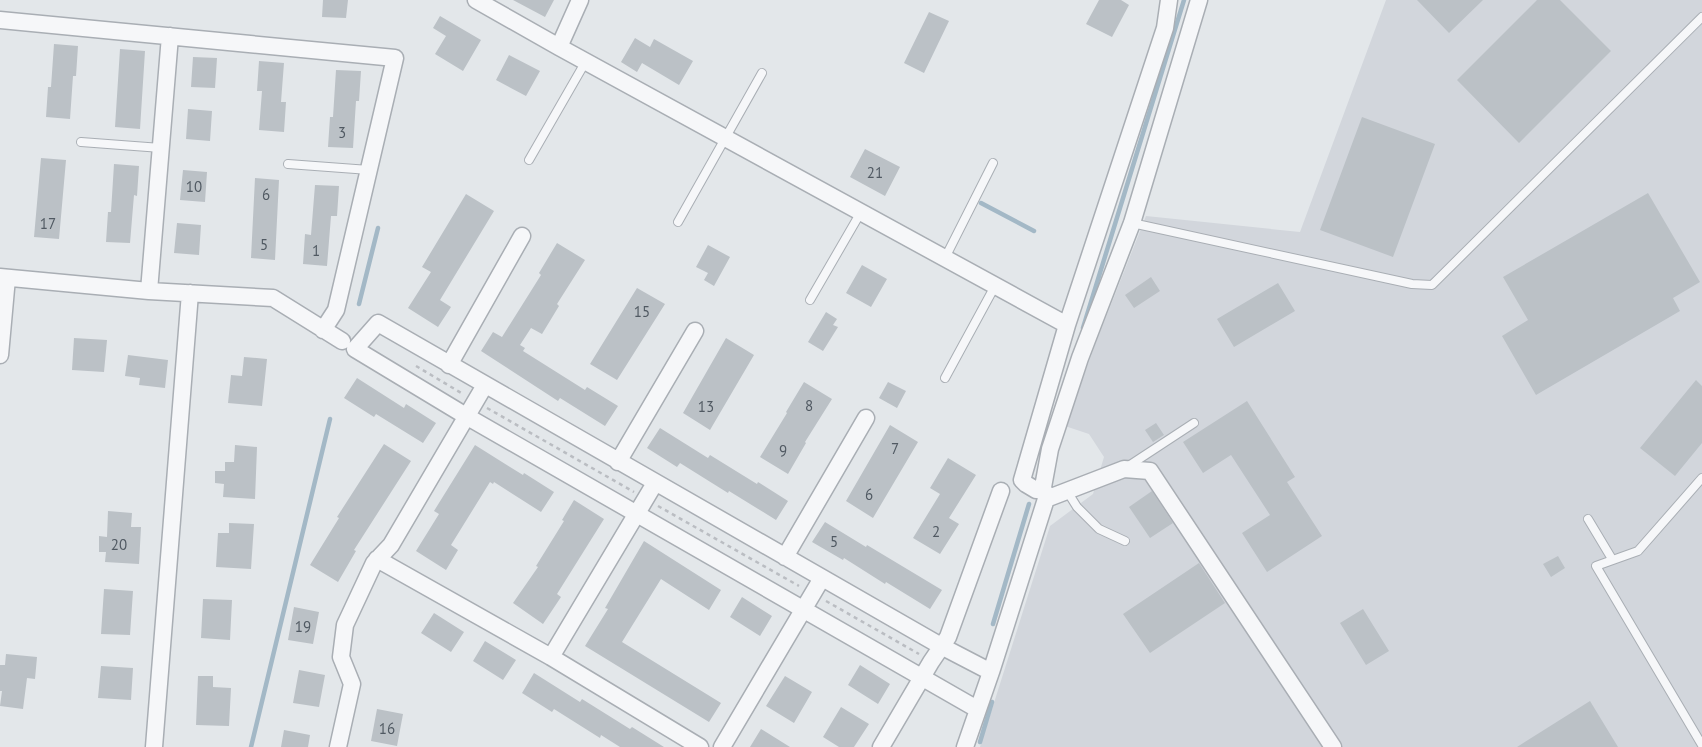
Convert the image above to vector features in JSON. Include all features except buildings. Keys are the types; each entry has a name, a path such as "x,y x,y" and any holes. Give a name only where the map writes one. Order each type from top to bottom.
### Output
{"street":[{"path":"476,0 1066,325"},
{"path":"559,47 580,0"},
{"path":"1169,0 1165,28 1066,325 1022,480 1036,490 1045,493 1068,491 1124,469 1150,471 1333,747"},
{"path":"965,747 991,672 1045,493 1050,449 1080,358 1132,223 1199,0"},
{"path":"0,20 395,58 336,310 323,330"},
{"path":"149,291 170,36"},
{"path":"449,365 522,236"},
{"path":"0,355 3,277 149,291 273,298 342,341"},
{"path":"154,747 190,293"},
{"path":"977,709 466,416 355,349 378,323 941,646 991,672"},
{"path":"618,462 695,331"},
{"path":"338,747 352,684 341,657 344,625 374,563 391,545 485,385"},
{"path":"785,557 866,418"},
{"path":"551,657 655,483"},
{"path":"881,747 922,676 948,637 1001,491"},
{"path":"377,559 551,657 700,747"},
{"path":"722,747 822,578"}],"lane":[{"path":"1132,223 1412,284 1432,285 1702,18"},
{"path":"529,160 586,61"},
{"path":"678,222 762,73"},
{"path":"81,142 161,148"},
{"path":"945,258 993,163"},
{"path":"288,164 369,170"},
{"path":"810,300 861,212"},
{"path":"945,378 995,286"},
{"path":"1124,469 1194,423"},
{"path":"1702,478 1638,551 1596,566 1702,745"},
{"path":"1068,491 1077,507 1100,529 1125,541"},
{"path":"1588,519 1612,559"}],"path":[{"path":"414,365 931,662"}],"shaded area":[{"path":"1386,0 1702,0 1702,747 980,747 1050,526 1093,494 1104,457 1089,434 1065,426 1146,216 1300,232"}],"waterway":[{"path":"1083,328 1184,0"},
{"path":"981,203 1034,231"},
{"path":"359,304 378,228"},
{"path":"251,747 330,419"},
{"path":"993,624 1029,504"},
{"path":"980,742 992,702"}]}
